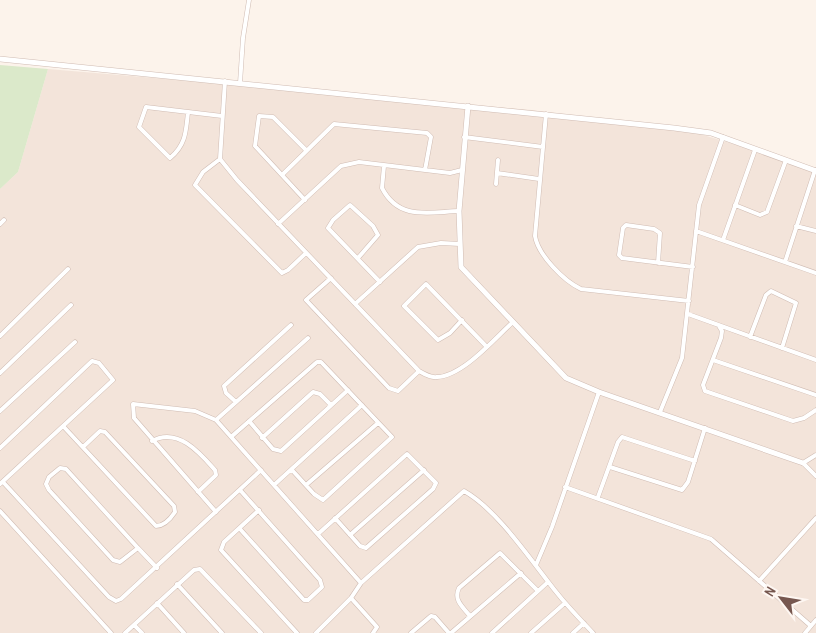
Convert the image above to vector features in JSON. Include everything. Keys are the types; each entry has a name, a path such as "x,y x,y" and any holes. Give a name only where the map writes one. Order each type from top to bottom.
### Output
{"street":[{"path":"240,83 243,38 249,0"},
{"path":"0,59 546,114 674,128 723,137 815,171 785,262"},
{"path":"225,81 220,159 278,224 418,371 434,377 445,376 472,360 512,322"},
{"path":"468,106 459,211 461,267 512,322 566,378 599,392 803,463 816,476"},
{"path":"188,112 186,139 179,151 170,158 139,127 146,107 222,116"},
{"path":"546,114 535,241 546,257 571,283 586,290 689,301"},
{"path":"305,200 255,146 259,116 273,117 306,150"},
{"path":"282,175 334,124 427,133 431,137 425,170"},
{"path":"464,137 543,147"},
{"path":"660,412 682,358 699,205 723,137"},
{"path":"723,240 755,150"},
{"path":"220,159 204,172 195,185 282,272 288,270 306,253"},
{"path":"496,184 498,160"},
{"path":"735,205 760,215 766,212 786,160"},
{"path":"278,224 341,166 348,163 359,162 450,173 462,170"},
{"path":"384,166 382,188 403,210 414,212 459,211"},
{"path":"497,173 539,179"},
{"path":"358,258 378,235 373,226 350,205 333,220 328,228 380,282"},
{"path":"0,224 4,220"},
{"path":"658,263 660,232 654,228 626,225 623,228 619,255 622,258 658,263 693,267"},
{"path":"796,226 816,231"},
{"path":"696,231 816,273"},
{"path":"355,304 418,247 435,244 460,244"},
{"path":"0,336 68,269"},
{"path":"330,278 306,300 389,388 398,391 418,371"},
{"path":"462,320 450,333 438,340 404,306 426,284 462,320 486,346"},
{"path":"750,337 766,294 770,291 796,303 782,348"},
{"path":"0,373 71,305"},
{"path":"688,314 816,360"},
{"path":"236,402 226,393 224,386 292,325"},
{"path":"719,326 722,334 703,385 705,391 793,421 804,418 816,410"},
{"path":"216,420 308,338"},
{"path":"0,411 75,342"},
{"path":"713,360 816,395"},
{"path":"0,448 91,362 96,362 113,380 2,483 111,599 116,601 121,599 157,568 261,470"},
{"path":"231,437 317,362 322,362 391,435 390,439 324,500 320,500 292,470"},
{"path":"249,422 274,451 282,450 348,390"},
{"path":"262,438 313,392 320,394 331,405"},
{"path":"536,565 546,543 599,392"},
{"path":"216,512 152,441 134,418 133,404 195,412 216,420 360,583"},
{"path":"274,485 362,405"},
{"path":"306,485 378,423"},
{"path":"63,426 156,526 166,522 175,512 174,506 105,432 100,430 83,447"},
{"path":"610,467 679,491 687,486 705,428"},
{"path":"598,497 618,442 622,437 695,461"},
{"path":"152,441 164,438 187,442 215,470 216,475 198,492"},
{"path":"318,534 335,518 407,454 436,483 433,489 367,548 364,548 350,535 335,518"},
{"path":"803,463 816,455"},
{"path":"138,548 120,562 113,560 49,490 46,484 49,477 60,468 66,469 157,568"},
{"path":"350,535 424,470"},
{"path":"565,487 598,497 711,539 811,626"},
{"path":"240,490 320,580 323,584 321,589 308,600 301,598 240,529"},
{"path":"316,633 351,598 360,583 464,491 472,496 493,517 536,565 565,603 593,633"},
{"path":"258,510 224,542 221,550 297,633"},
{"path":"0,511 111,633"},
{"path":"760,580 816,518"},
{"path":"470,616 457,600 456,594 459,588 500,553 538,591"},
{"path":"125,633 194,570 200,569 261,633"},
{"path":"412,633 431,616 434,616 450,633 521,573"},
{"path":"492,633 548,582"},
{"path":"178,584 222,633"},
{"path":"351,598 377,626 373,633"},
{"path":"157,603 184,633"},
{"path":"531,633 565,603"},
{"path":"805,633 816,620"},
{"path":"573,633 584,623"},
{"path":"134,625 142,633"}],"shaded area":[{"path":"48,69 532,110 690,131 816,169 816,633 0,633 0,189 18,172"}],"green space":[{"path":"0,65 48,69 18,172 0,189"}]}
